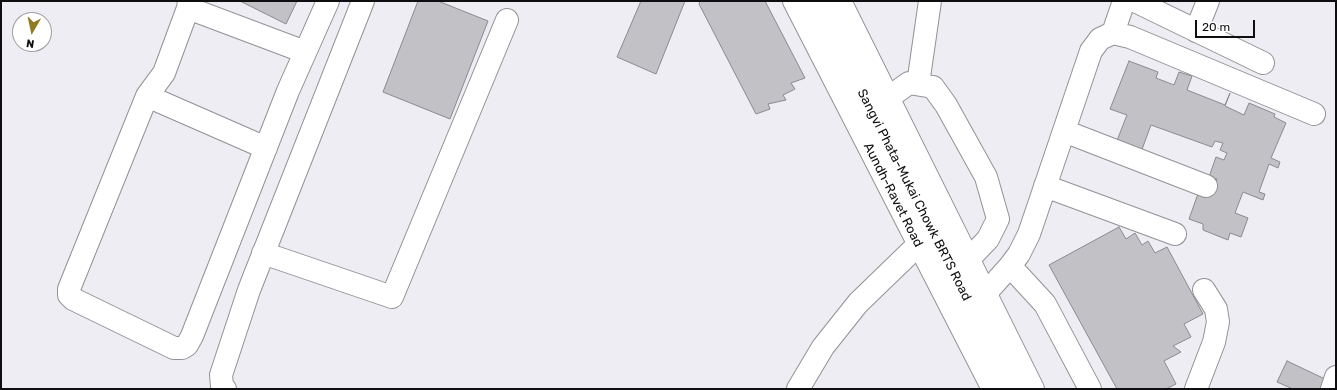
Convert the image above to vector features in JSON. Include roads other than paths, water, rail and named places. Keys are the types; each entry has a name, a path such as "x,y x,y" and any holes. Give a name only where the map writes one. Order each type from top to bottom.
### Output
{"street":[{"path":"305,52 189,5 164,73 148,96 69,289 69,295 80,303 174,348 182,348 187,345 192,336 305,52 328,1"},
{"path":"225,389 222,386 221,375 249,290 362,1"},
{"name":"Aundh-Ravet Road","path":"794,1 993,389"},
{"name":"Sangvi Phata-Mukai Chowk BRTS Road","path":"817,1 1012,389"},
{"path":"840,1 1033,389"},
{"path":"918,84 930,1"},
{"path":"1196,30 1208,1"},
{"path":"985,294 1019,254 1029,234 1091,52 1100,39 1113,33 1135,2 1263,63"},
{"path":"263,253 392,297 507,20"},
{"path":"1113,33 1130,37 1314,114"},
{"path":"888,98 909,83 933,87 946,105 986,177 998,219 988,239 968,260"},
{"path":"148,96 266,148"},
{"path":"1064,131 1206,186"},
{"path":"1045,186 1175,234"},
{"path":"798,389 823,347 858,303 919,244"},
{"path":"1010,266 1045,304 1073,354 1090,389"},
{"path":"1196,389 1214,342 1218,322 1216,309 1204,290"},
{"path":"1332,389 1336,377"}]}
